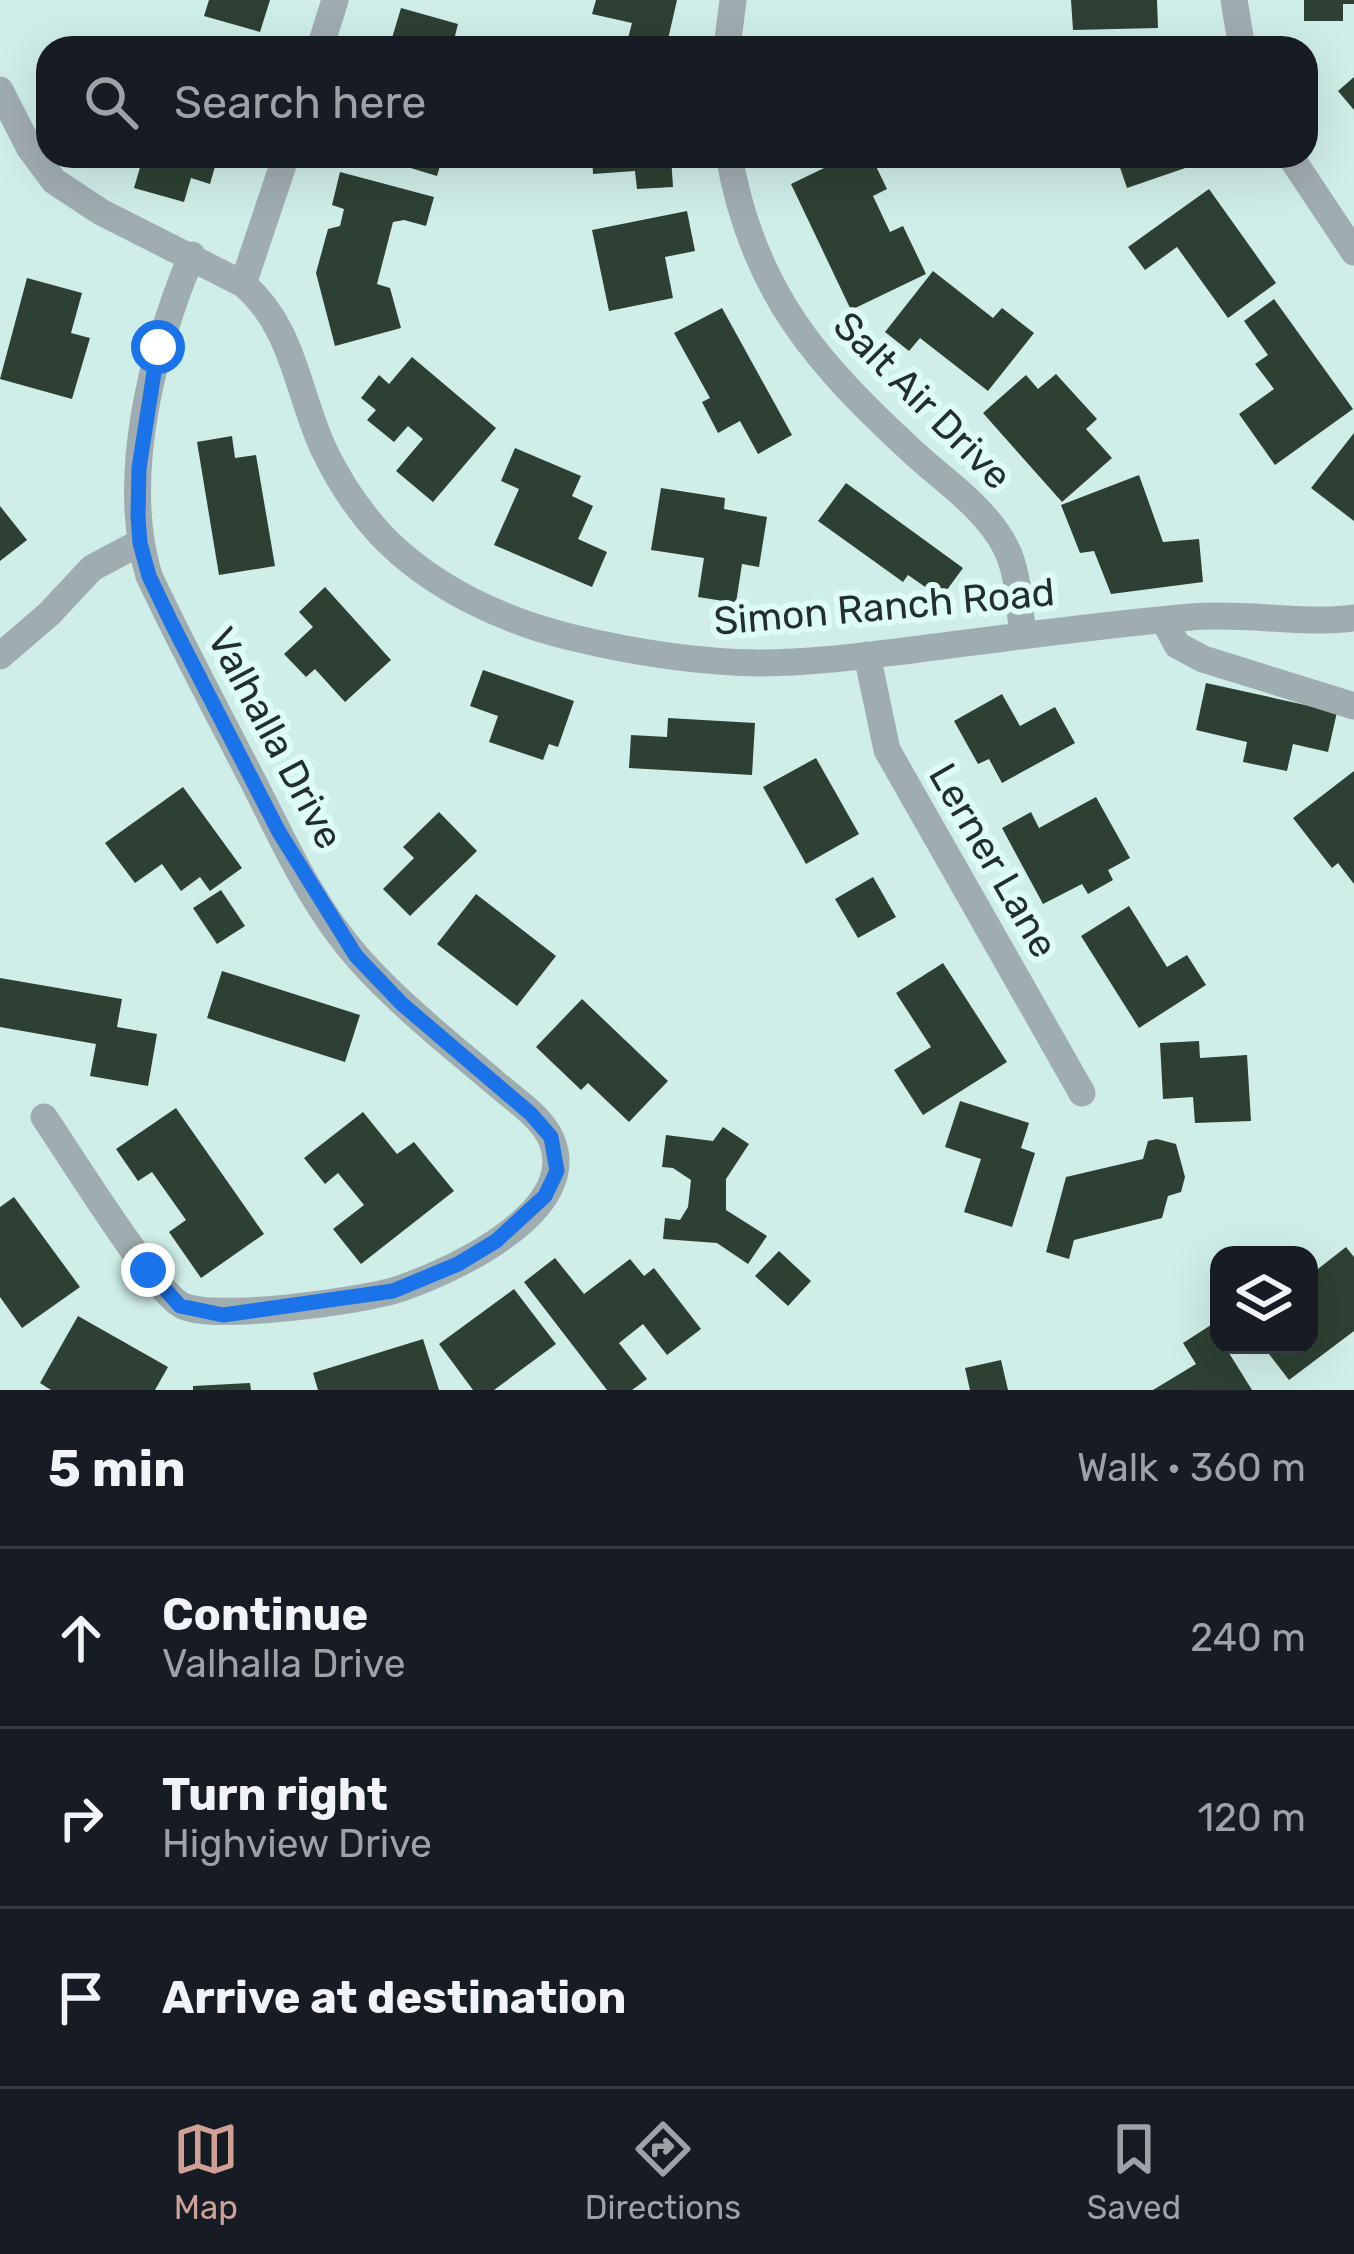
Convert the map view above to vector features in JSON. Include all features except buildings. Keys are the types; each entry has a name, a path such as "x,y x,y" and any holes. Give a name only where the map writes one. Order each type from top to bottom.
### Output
{"street":[{"path":"324,36 335,0"},
{"path":"728,36 733,0"},
{"path":"1234,0 1240,36"},
{"path":"0,89 36,157"},
{"path":"44,168 54,181 101,212 243,284 282,168"},
{"name":"Salt Air Drive","path":"732,168 752,247 804,339 854,397 988,519 1008,550 1023,636"},
{"path":"1298,168 1354,252"},
{"name":"Valhalla Drive","path":"44,1117 148,1270 180,1306 223,1315 393,1291 428,1278 521,1222 545,1196 557,1171 551,1137 531,1114 402,1004 356,956 319,901 149,576 140,543 139,468 158,347 192,255"},
{"name":"Simon Ranch Road","path":"243,284 272,314 290,349 325,452 381,535 462,596 555,633 620,649 762,663 1197,616 1354,618"},
{"path":"0,656 92,568 140,543"},
{"path":"1164,620 1177,645 1203,659 1354,706"},
{"name":"Lerner Lane","path":"866,655 887,750 1082,1093"}],"route":[{"path":"148,1270 180,1306 223,1315 393,1291 458,1264 496,1241 545,1196 557,1171 551,1137 531,1114 402,1004 356,956 279,832 171,622 149,576 138,516 139,468 158,347"}]}
